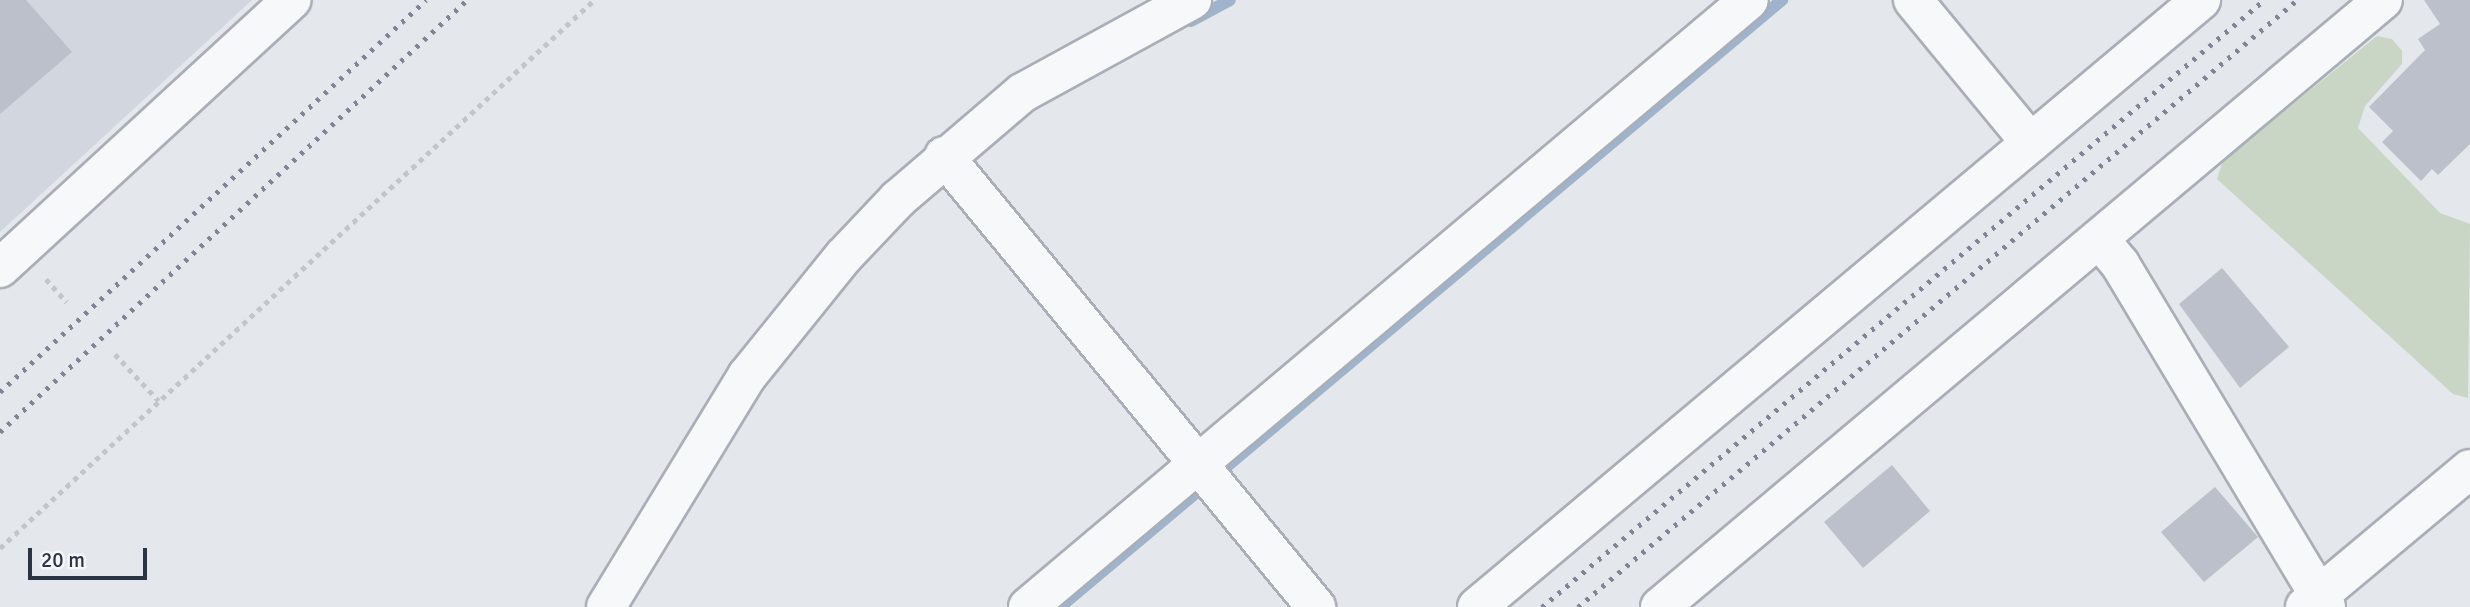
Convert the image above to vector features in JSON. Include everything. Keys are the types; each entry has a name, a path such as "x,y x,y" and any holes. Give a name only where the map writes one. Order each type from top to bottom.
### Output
{"street":[{"path":"0,268 291,0"},
{"path":"606,607 747,376 844,256 944,156 1022,93 1192,0"},
{"path":"1028,607 1749,0"},
{"path":"1913,0 2031,143"},
{"path":"1478,607 2201,0"},
{"path":"1660,607 2383,0"},
{"path":"944,156 1316,607"},
{"path":"2099,239 2120,264 2316,604 2470,469"}],"path":[{"path":"0,548 594,0"},
{"path":"115,354 159,401"}],"shaded area":[{"path":"0,0 252,0 0,232"}],"green space":[{"path":"2377,36 2392,39 2402,51 2402,64 2365,106 2358,128 2440,213 2470,224 2468,398 2453,394 2217,179 2223,161"}],"building":[{"path":"0,0 26,0 72,52 0,114"},
{"path":"2424,0 2470,0 2470,144 2438,175 2432,169 2421,181 2382,142 2393,131 2369,107 2425,50 2418,39 2440,24"},
{"path":"2222,268 2289,347 2240,388 2179,304"},
{"path":"1892,465 1930,511 1863,568 1824,522"},
{"path":"2215,487 2258,537 2204,582 2161,532"}],"waterway":[{"path":"1191,21 1230,0"},
{"path":"1225,468 1782,0"},
{"path":"1060,607 1197,492"}],"railway":[{"path":"0,392 426,0"},
{"path":"0,432 467,0"},
{"path":"1542,607 2264,0"},
{"path":"1578,607 2297,0"}]}
